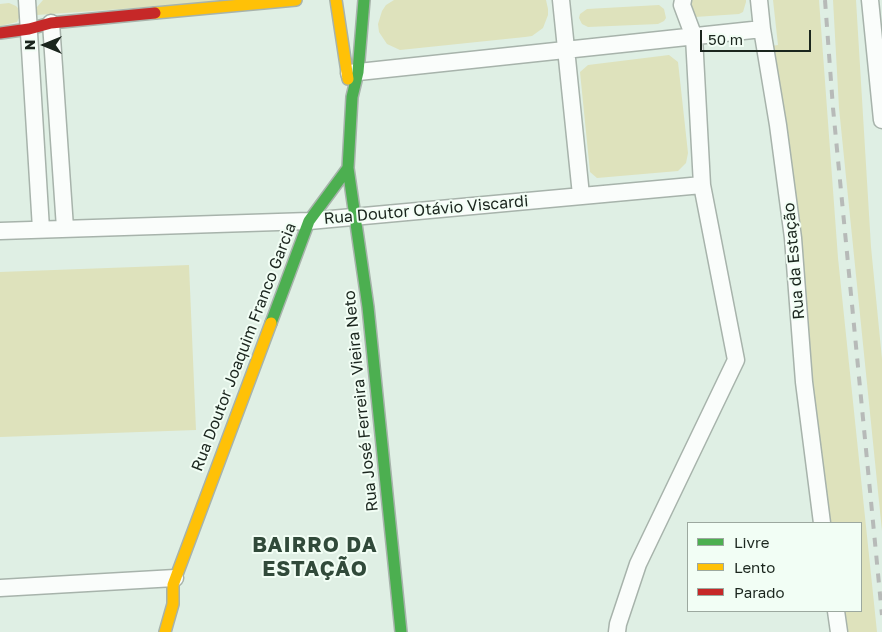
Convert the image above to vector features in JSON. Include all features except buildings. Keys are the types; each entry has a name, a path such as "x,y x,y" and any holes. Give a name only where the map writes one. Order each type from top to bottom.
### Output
{"street":[{"path":"27,0 41,229"},
{"path":"0,32 29,30 51,23 296,0"},
{"path":"336,0 352,73"},
{"path":"348,168 352,73 364,0"},
{"path":"561,0 582,195"},
{"name":"Rua da Estação","path":"759,0 793,238 804,382 822,522"},
{"path":"870,0 882,120"},
{"path":"618,632 618,624 638,564 736,360 702,185 694,37 681,2"},
{"path":"51,23 65,228"},
{"path":"352,73 762,30"},
{"name":"Rua José Ferreira Vieira Neto","path":"348,168 368,307 401,632"},
{"name":"Rua Doutor Joaquim Franco Garcia","path":"165,632 172,604 174,582 309,221 348,168"},
{"name":"Rua Doutor Otávio Viscardi","path":"0,231 309,221 702,185"},
{"path":"0,588 174,582"},
{"name":"Rua Doutor Joaquim Franco Garcia","path":"161,600 163,593 174,582"},
{"path":"836,612 839,632"}],"green space":[{"path":"43,0 247,0 37,15 37,7"},
{"path":"394,0 546,0 548,15 543,28 532,36 400,50 387,44 379,32 378,24 386,5"},
{"path":"689,0 746,0 746,2 743,12 739,14 695,17"},
{"path":"773,0 819,0 838,258 877,632 845,632 842,612 862,612 862,522 828,522 771,46 778,45"},
{"path":"833,0 856,0 871,247 882,359 882,531 839,108"},
{"path":"9,3 19,9 19,18 17,22 0,26 0,4"},
{"path":"659,5 664,9 666,18 658,24 588,27 582,24 579,18 580,14 587,9"},
{"path":"669,55 678,62 688,153 686,163 678,171 597,178 590,172 580,72 588,65"},
{"path":"189,265 196,430 0,437 0,272"}],"railway":[{"path":"825,0 833,108 882,615"}],"traffic: fast":[{"path":"271,323 309,221 348,168 352,97 358,72 364,0"},
{"path":"348,168 368,307 401,632"}],"traffic: slow":[{"path":"155,13 296,0"},
{"path":"336,0 348,79"},
{"path":"165,632 173,604 173,585 271,323"}],"traffic: jam":[{"path":"0,33 29,29 51,23 155,13"}],"district":[{"name":"BAIRRO DA ESTAÇÃO","path":"315,557"}]}
